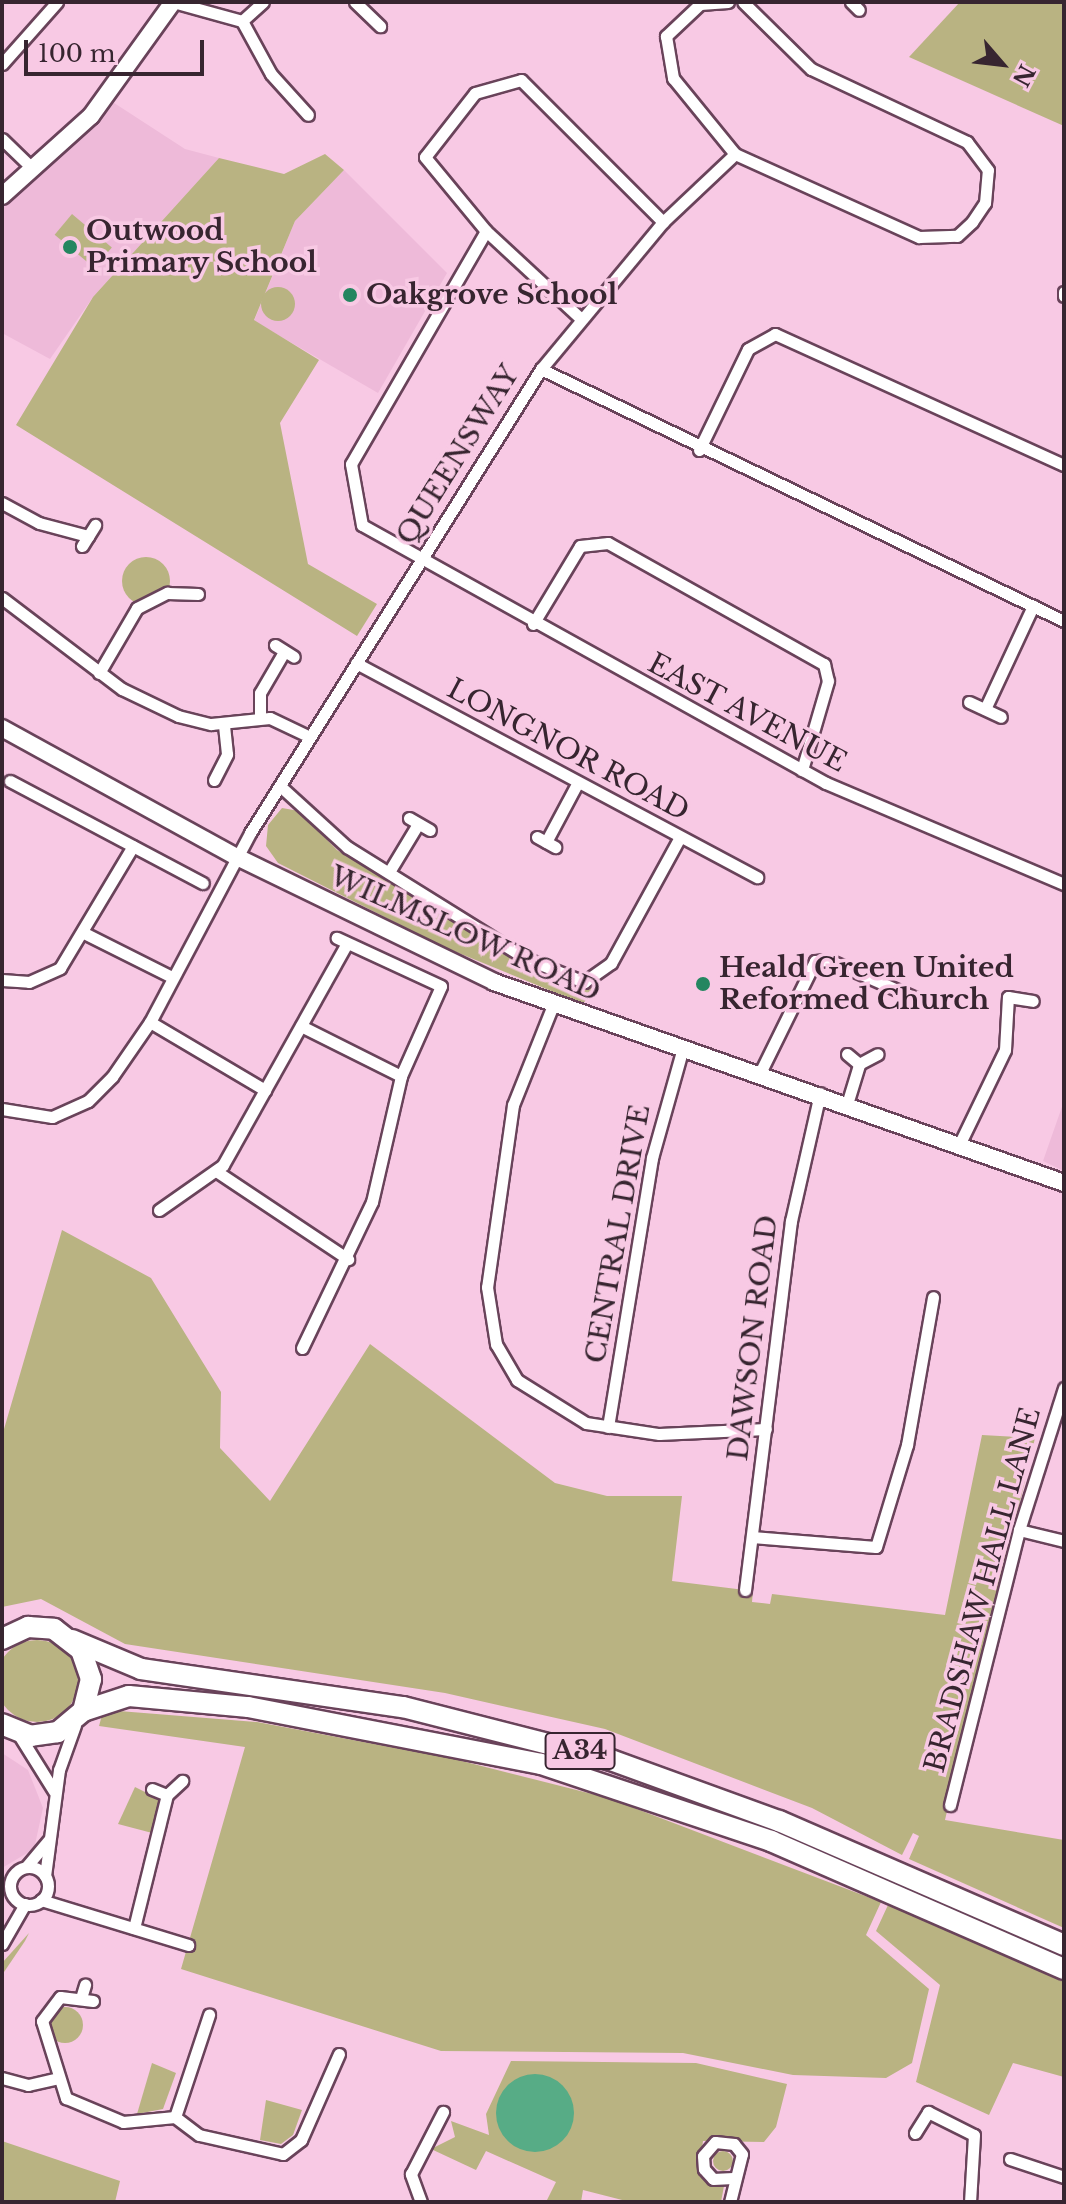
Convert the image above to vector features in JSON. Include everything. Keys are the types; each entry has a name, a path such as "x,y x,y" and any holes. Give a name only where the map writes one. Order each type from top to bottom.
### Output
{"highway":[{"name":"A34","path":"2,1639 41,1627 141,1669 403,1707 611,1760 779,1821 1064,1945"},
{"path":"72,1640 90,1671 81,1714"},
{"name":"A34","path":"7,1729 49,1735 81,1714 129,1696 217,1703 381,1728 541,1764 784,1846 1064,1969"}],"main road":[{"path":"2,196 114,91 173,2"},
{"name":"WILMSLOW ROAD","path":"2,728 237,857 553,1005 682,1051 848,1101 1064,1183"}],"street":[{"path":"2,64 57,2"},
{"path":"173,2 242,21 271,74 308,115"},
{"path":"242,21 263,2"},
{"path":"355,2 380,26"},
{"path":"728,2 700,4 666,36 673,78 735,154 919,237 957,236 985,203 988,170 967,142 811,69 743,2"},
{"path":"579,317 486,231 425,157 475,93 521,80 663,222"},
{"path":"2,139 33,169"},
{"path":"541,369 579,317 663,222 735,154"},
{"name":"EAST AVENUE","path":"486,231 351,464 362,525 418,562 802,770 1064,884"},
{"path":"699,450 748,349 775,334 1064,465"},
{"name":"QUEENSWAY","path":"2,1109 52,1117 88,1101 150,1022 170,976 237,857 541,369 699,450 1064,621"},
{"path":"2,503 39,523 89,536"},
{"path":"533,624 580,546 595,539 608,543 824,664 828,681 802,770"},
{"path":"99,673 137,608 167,593 198,594"},
{"path":"2,598 99,673 178,716 224,723 260,717 310,737"},
{"path":"985,709 1033,606"},
{"path":"260,717 260,693 284,651"},
{"name":"LONGNOR ROAD","path":"356,663 679,839 757,877"},
{"path":"969,702 1001,717"},
{"path":"214,780 227,754 224,723"},
{"path":"10,781 203,883"},
{"path":"546,842 577,784"},
{"name":"WILMSLOW ROAD","path":"280,786 333,836 525,958 590,981 611,963 679,839"},
{"path":"389,872 414,821 430,830"},
{"path":"2,980 29,982 60,968 86,934 133,846"},
{"path":"86,934 170,976"},
{"path":"159,1210 216,1171 301,1026 342,940 441,986 401,1076 372,1202 348,1259 302,1348"},
{"path":"759,1075 815,961 829,960 918,999"},
{"path":"960,1143 1005,1050 1008,997 1033,1001"},
{"path":"553,1005 513,1105 489,1320 517,1380 563,1414 608,1427 659,1434 766,1429"},
{"path":"150,1022 265,1090"},
{"path":"301,1026 401,1076"},
{"name":"CENTRAL DRIVE","path":"608,1427 652,1158 682,1051"},
{"path":"847,1054 859,1064"},
{"path":"848,1101 859,1064 878,1054"},
{"name":"DAWSON ROAD","path":"745,1590 791,1221 820,1093"},
{"path":"216,1171 348,1259"},
{"path":"752,1537 876,1547 907,1445 933,1297"},
{"name":"BRADSHAW HALL LANE","path":"950,1805 1019,1530 1064,1388"},
{"path":"1019,1530 1064,1541"},
{"path":"41,1900 46,1880 55,1791 81,1714"},
{"path":"7,1729 55,1791"},
{"path":"134,1928 167,1795 182,1781"},
{"path":"152,1789 167,1795"},
{"path":"25,1904 7,1889 49,1840"},
{"path":"2,1876 21,1870 46,1880 70,1907"},
{"path":"2,1944 25,1904 41,1900 188,1945"},
{"path":"85,1985 87,2000 60,1997 42,2021 58,2078 70,2102 104,2117 144,2125 175,2117"},
{"path":"175,2117 210,2032 209,2015"},
{"path":"175,2117 199,2135 283,2154 301,2140 327,2071 339,2054"},
{"path":"2,2078 28,2085 58,2078"},
{"path":"421,2202 411,2174 443,2112"},
{"path":"915,2133 928,2112 974,2135 970,2202"},
{"path":"1010,2159 1064,2177"},
{"path":"730,2202 733,2178"}],"shaded area":[{"path":"960,2 1064,2 1064,126 909,57"},
{"name":"Outwood Primary School","path":"108,99 185,149 219,158 93,297 50,359 2,333 2,198"},
{"path":"325,154 344,170 295,221 254,320 319,360 280,423 308,564 377,604 357,636 16,425 93,297 219,158 284,174"},
{"name":"Oakgrove School","path":"344,170 447,273 378,393 254,321 295,221"},
{"path":"72,214 112,247 94,268 55,235"},
{"path":"278,287 290,292 295,304 290,316 278,321 266,316 261,304 266,292"},
{"path":"146,557 163,564 170,581 163,598 146,605 129,598 122,581 129,564"},
{"path":"282,808 299,811 337,850 528,967 578,986 601,979 583,1004 444,947 278,863 266,846 268,825"},
{"path":"1064,1101 1064,1171 1043,1161"},
{"path":"62,1230 151,1278 221,1392 220,1448 270,1501 370,1344 555,1483 607,1496 682,1496 672,1581 753,1591 752,1602 770,1604 772,1594 945,1615 982,1435 1035,1438 945,1820 1064,1840 1064,1928 909,1859 919,1836 913,1833 902,1855 812,1808 605,1729 445,1693 125,1644 41,1599 2,1607 2,1436"},
{"path":"37,1640 53,1643 66,1652 75,1665 78,1681 75,1697 66,1710 53,1719 37,1722 21,1719 8,1710 -1,1697 -4,1681 -1,1665 8,1652 21,1643"},
{"path":"119,1711 257,1722 454,1759 608,1798 881,1902 866,1935 929,1989 912,2063 886,2078 793,2075 683,2053 441,2051 181,1969 245,1747 99,1726 102,1715"},
{"path":"2,1753 28,1770 43,1808 34,1849 2,1868"},
{"path":"135,1787 159,1799 156,1834 118,1824"},
{"path":"888,1905 1064,1982 1064,2077 1013,2063 989,2115 916,2082 940,1985 876,1931"},
{"path":"29,1933 25,1941 2,1975 2,1963"},
{"path":"65,2007 78,2012 83,2025 78,2038 65,2043 52,2038 47,2025 52,2012"},
{"path":"511,2061 696,2063 787,2084 776,2127 764,2142 703,2141 699,2169 724,2186 721,2202 630,2202 583,2190 581,2202 546,2202 556,2182 486,2151 476,2170 431,2149 455,2137 451,2121 489,2135 486,2114"},
{"path":"152,2063 176,2073 163,2109 137,2114"},
{"path":"527,2074 543,2074 557,2080 568,2091 574,2113 568,2135 557,2146 543,2152 527,2152 513,2146 502,2135 496,2121 496,2105 502,2091 513,2080"},
{"path":"266,2100 302,2110 293,2135 281,2144 260,2140"},
{"path":"2,2141 120,2181 115,2202 2,2202"},
{"path":"723,2151 730,2154 733,2161 730,2168 723,2171 716,2168 713,2161 716,2154"}],"place":[{"name":"Outwood Primary School","path":"70,247"},
{"name":"Oakgrove School","path":"350,295"},
{"name":"Heald Green United Reformed Church","path":"703,984"}]}
